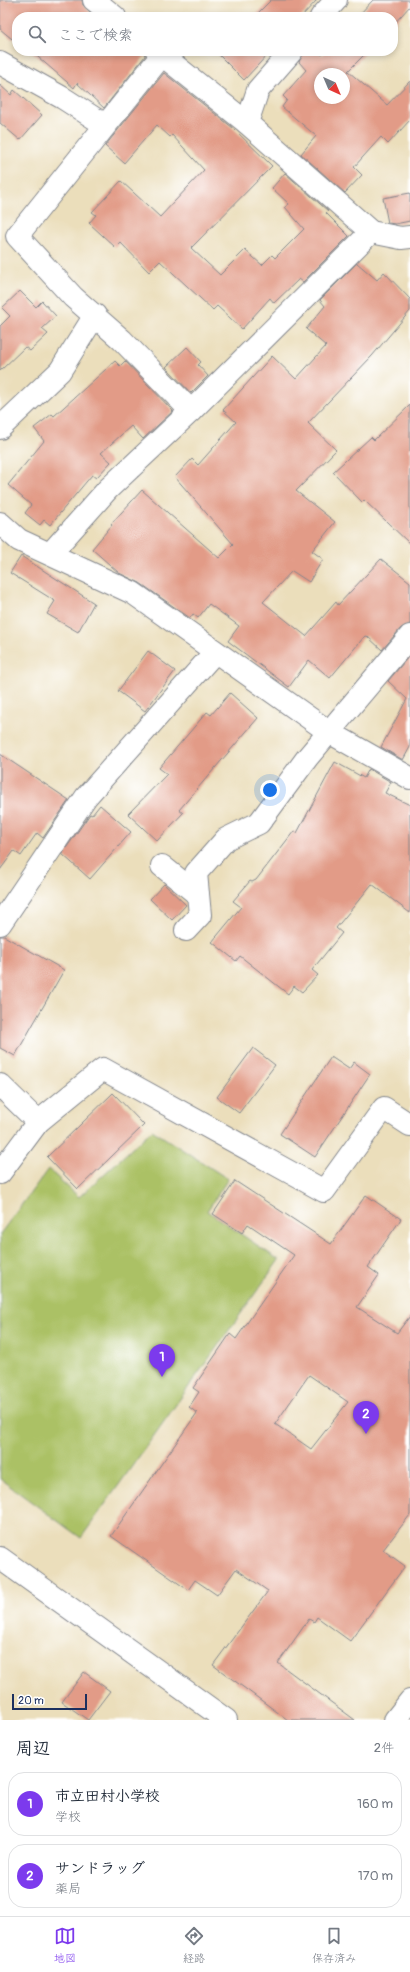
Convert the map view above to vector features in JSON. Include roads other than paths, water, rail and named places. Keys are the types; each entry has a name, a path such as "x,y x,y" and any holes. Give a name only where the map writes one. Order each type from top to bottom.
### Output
{"street":[{"path":"94,0 109,12"},
{"path":"325,12 336,0"},
{"path":"157,56 16,236 72,297 95,315 191,411"},
{"path":"163,56 246,123 371,232 407,240"},
{"path":"246,123 258,90 288,56"},
{"path":"0,63 63,98 104,125"},
{"path":"50,554 108,489 191,411 371,232"},
{"path":"0,428 60,371 95,315"},
{"path":"0,523 19,540 133,593 329,732 410,778"},
{"path":"186,930 200,915 196,873 226,839 260,823 307,758 410,636"},
{"path":"0,924 86,797 215,652"},
{"path":"162,866 198,895"},
{"path":"0,1173 38,1122 103,1069 324,1191 384,1108 410,1125"},
{"path":"0,1085 38,1122"},
{"path":"0,1558 226,1720"},
{"path":"395,1720 410,1701"}],"place":[{"name":"市立田村小学校","path":"162,1377"},
{"name":"サンドラッグ","path":"366,1434"}]}
